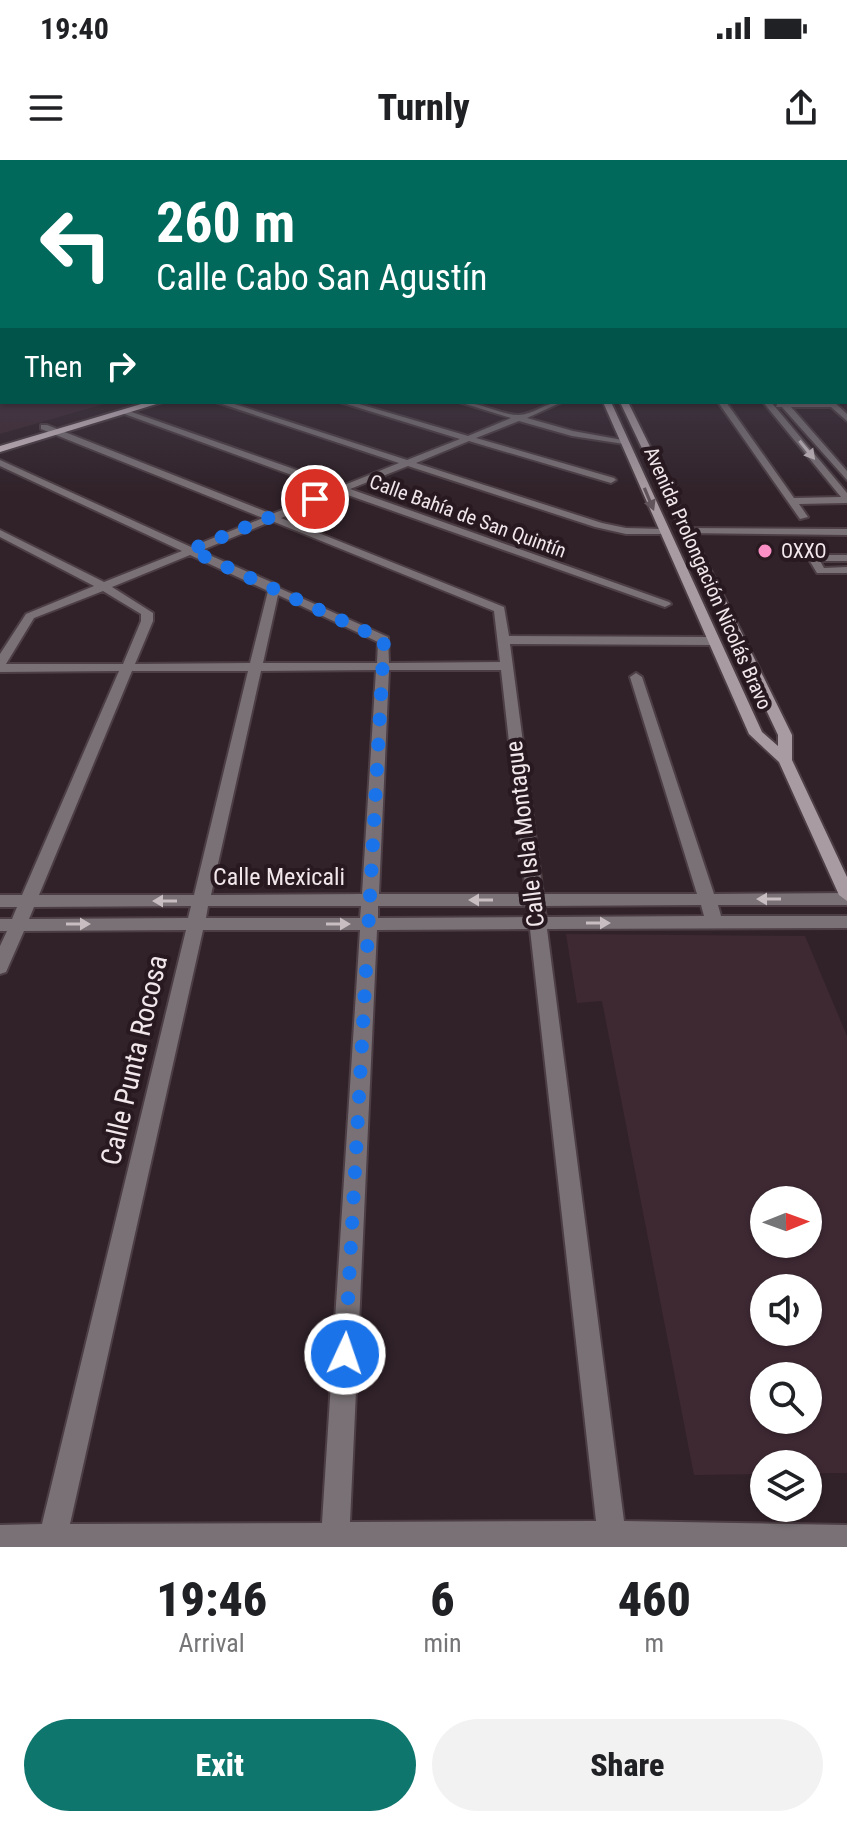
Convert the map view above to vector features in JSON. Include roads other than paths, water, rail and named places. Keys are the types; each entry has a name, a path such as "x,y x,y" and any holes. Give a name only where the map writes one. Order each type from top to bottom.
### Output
{"main road":[{"name":"Avenida Prolongación Nicolás Bravo","path":"608,404 756,734 785,760 847,897"},
{"name":"Avenida Prolongación Nicolás Bravo","path":"625,404 785,735 785,760"},
{"path":"0,440 126,407"},
{"path":"0,449 126,407"},
{"path":"663,532 686,531"}],"street":[{"path":"226,404 599,525 626,531 663,532"},
{"path":"351,404 611,480"},
{"path":"470,404 581,435 624,441"},
{"path":"0,666 30,616 553,404"},
{"path":"723,404 803,517"},
{"path":"770,404 847,501"},
{"path":"784,404 847,477"},
{"path":"794,404 837,408 847,419"},
{"name":"Calle Bahía de San Quintín","path":"126,407 339,489 665,604"},
{"name":"Calle Isla Montague","path":"44,427 500,609 612,1541"},
{"path":"0,463 384,640 336,1543"},
{"path":"793,503 847,501"},
{"path":"686,531 847,532"},
{"path":"0,533 103,586 147,613 147,621 26,901 8,925 0,967"},
{"path":"847,558 813,558 821,571 847,570"},
{"name":"Calle Punta Rocosa","path":"52,1543 274,587"},
{"path":"503,640 713,641"},
{"path":"0,666 506,666"},
{"path":"636,677 715,923"},
{"name":"Calle Mexicali","path":"534,912 708,900 847,897"},
{"name":"Calle Mexicali","path":"0,901 202,901 369,912 534,912 715,923 847,922"},
{"name":"Calle Mexicali","path":"8,925 197,924 369,912"},
{"path":"0,1539 52,1543 336,1543 847,1539"}],"place":[{"name":"OXXO","path":"765,551"}]}
